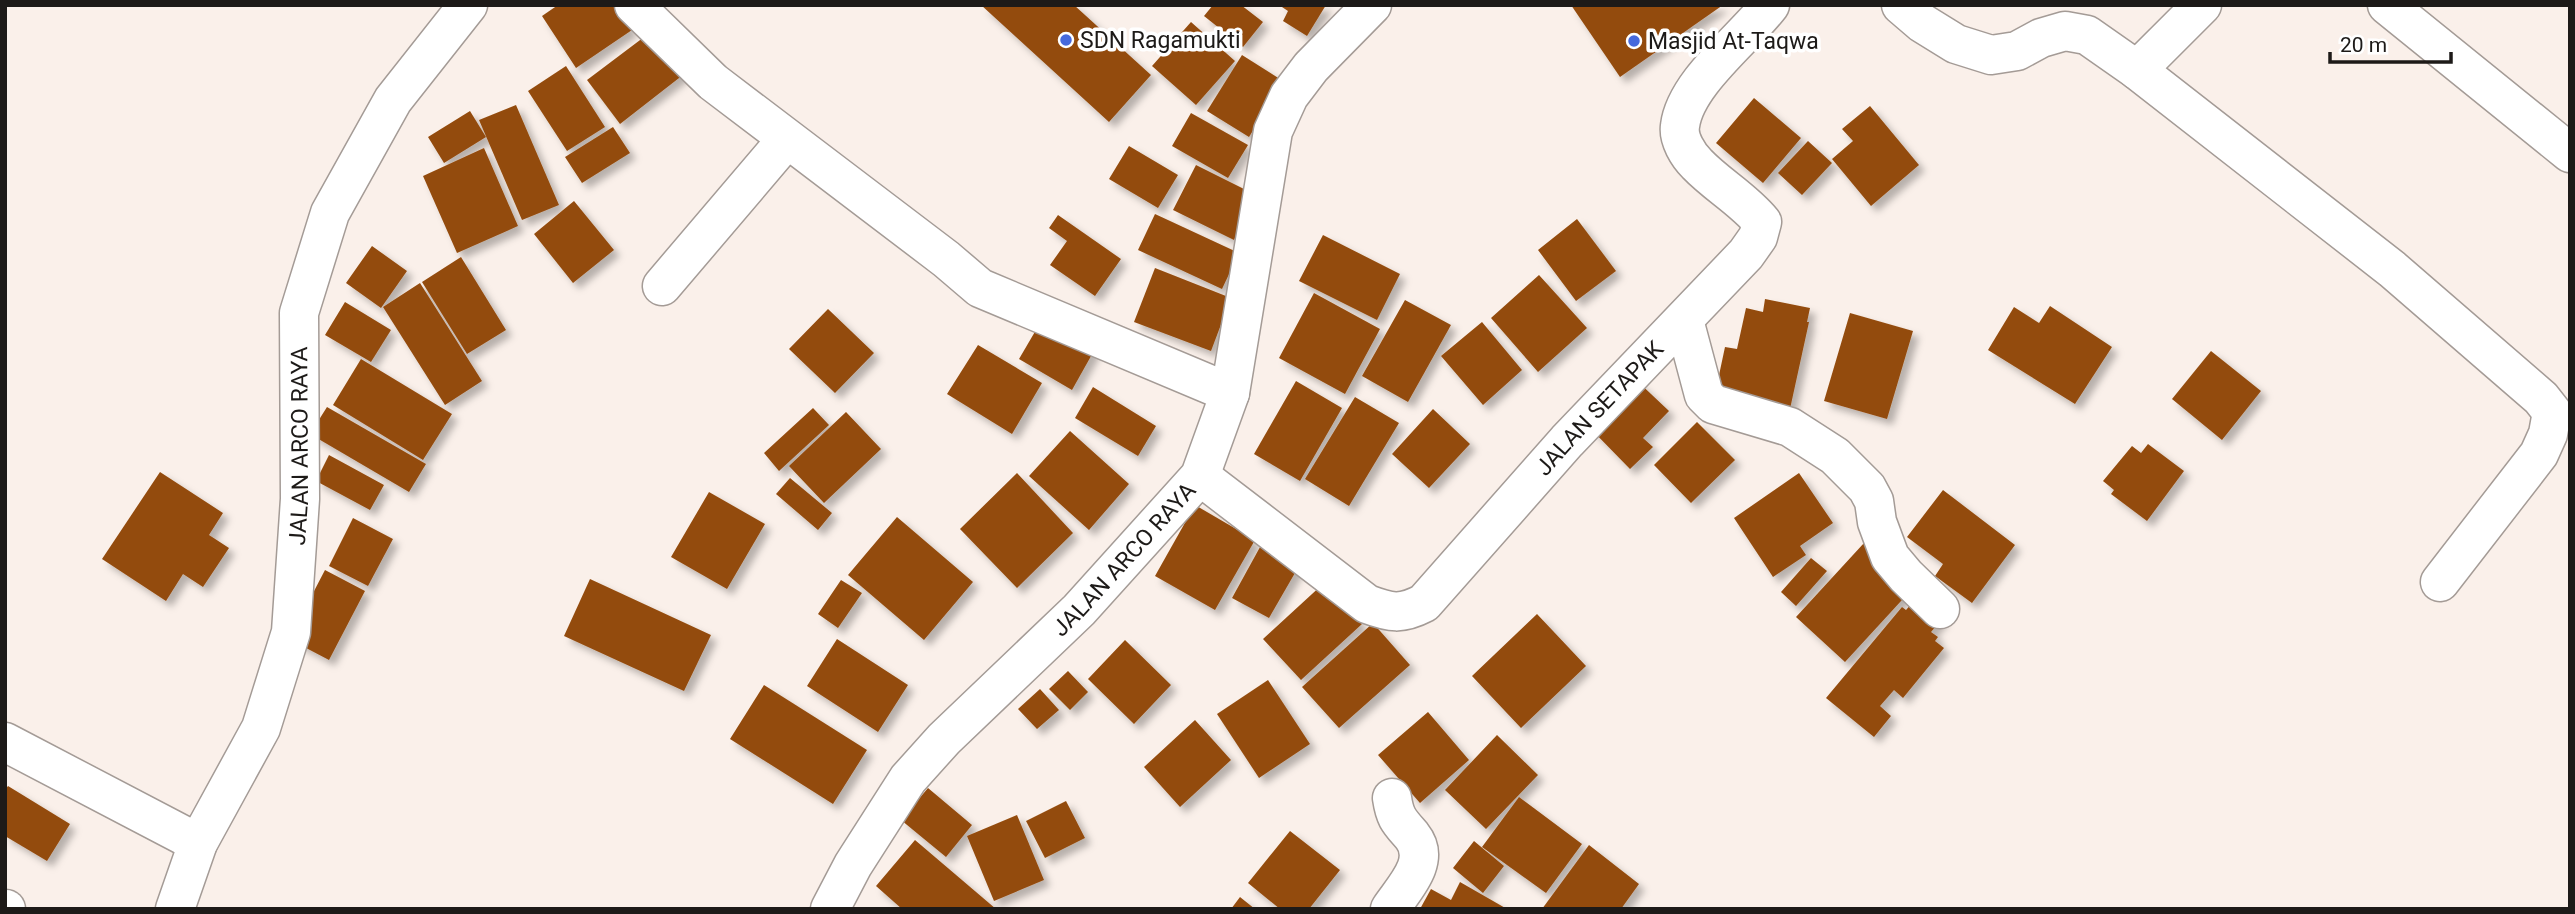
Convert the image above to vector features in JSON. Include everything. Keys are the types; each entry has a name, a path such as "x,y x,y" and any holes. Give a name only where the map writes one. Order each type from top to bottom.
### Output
{"street":[{"name":"JALAN ARCO RAYA","path":"175,909 198,843 261,728 291,632 300,499 299,313 327,225 393,100 468,5"},
{"path":"634,5 713,82 946,259 980,288 1230,393"},
{"name":"JALAN ARCO RAYA","path":"830,909 853,865 908,779 944,739 1108,580 1200,476 1230,393 1273,131 1289,96 1303,77 1372,5"},
{"name":"JALAN SETAPAK","path":"1200,476 1367,604 1405,613 1424,603 1567,441 1746,254 1758,237 1762,222 1754,212 1697,164 1684,146 1679,128 1697,88 1770,5"},
{"path":"1901,5 1922,23 1956,44 1991,55 2017,51 2041,38 2065,31 2087,35 2137,70 2392,269 2541,398 2552,412 2548,435 2539,454 2440,582"},
{"path":"2137,70 2202,5"},
{"path":"2387,5 2570,153"},
{"path":"662,286 787,139"},
{"path":"1684,320 1703,395 1713,404 1790,427 1835,456 1867,488 1874,501 1877,522 1890,557 1940,609"},
{"path":"5,742 198,843"},
{"path":"1391,909 1416,870 1420,856 1418,845 1395,817 1392,798"}],"building":[{"path":"558,5 616,5 632,30 576,68 542,16"},
{"name":"SDN Ragamukti","path":"981,5 1074,5 1151,75 1109,122"},
{"path":"1213,5 1241,5 1263,22 1243,47 1204,16"},
{"path":"1279,5 1326,5 1307,36 1283,21 1288,11"},
{"name":"Masjid At-Taqwa","path":"1571,5 1723,5 1620,77"},
{"path":"1191,22 1235,61 1196,105 1152,66"},
{"path":"656,28 688,71 620,124 587,80"},
{"path":"1242,55 1283,81 1249,137 1207,111"},
{"path":"566,66 605,127 567,151 528,91"},
{"path":"1754,98 1801,138 1763,183 1716,143"},
{"path":"516,105 559,205 522,220 479,120"},
{"path":"1870,106 1919,165 1871,206 1832,159 1853,141 1842,129"},
{"path":"470,111 486,137 444,163 428,137"},
{"path":"1191,113 1248,145 1228,178 1172,146"},
{"path":"613,127 630,153 582,183 565,157"},
{"path":"1808,141 1832,163 1802,195 1778,173"},
{"path":"1129,146 1178,175 1158,208 1109,179"},
{"path":"484,148 518,226 457,253 423,176"},
{"path":"1196,165 1256,195 1234,240 1173,210"},
{"path":"574,201 614,250 573,283 534,234"},
{"path":"1155,214 1239,253 1222,289 1138,250"},
{"path":"1058,215 1121,259 1095,296 1050,265 1067,241 1049,228"},
{"path":"1577,219 1616,271 1576,301 1538,250"},
{"path":"1323,235 1400,274 1377,320 1299,281"},
{"path":"372,246 407,271 381,308 346,283"},
{"path":"461,257 506,330 467,354 422,282"},
{"path":"1155,268 1231,298 1211,351 1134,322"},
{"path":"1539,275 1587,328 1538,372 1491,318"},
{"path":"420,283 482,381 445,405 383,307"},
{"path":"1314,293 1380,329 1345,394 1279,358"},
{"path":"1765,299 1810,308 1790,409 1715,394 1725,347 1737,349 1746,308 1763,312"},
{"path":"1405,300 1451,325 1408,402 1362,376"},
{"path":"345,302 391,330 371,362 325,335"},
{"path":"2050,306 2112,347 2075,404 1988,350 2014,307 2039,323"},
{"path":"828,309 874,353 835,393 789,349"},
{"path":"1850,313 1913,331 1887,419 1824,401"},
{"path":"1043,318 1095,349 1072,390 1019,359"},
{"path":"1482,322 1522,370 1483,405 1441,356"},
{"path":"978,345 1042,383 1012,434 947,394"},
{"path":"2211,351 2261,391 2222,440 2172,399"},
{"path":"361,359 452,414 423,460 333,405"},
{"path":"1633,377 1669,411 1643,438 1653,447 1630,469 1587,425"},
{"path":"1296,381 1342,408 1300,481 1254,454"},
{"path":"1093,387 1156,426 1138,456 1075,418"},
{"path":"1355,397 1399,423 1349,506 1305,479"},
{"path":"327,407 426,464 409,492 310,434"},
{"path":"813,408 829,425 779,471 764,453"},
{"path":"1433,409 1470,444 1429,488 1392,454"},
{"path":"846,412 881,449 824,503 789,466"},
{"path":"1697,422 1735,460 1691,503 1654,465"},
{"path":"1070,431 1129,484 1089,530 1029,476"},
{"path":"2148,444 2184,471 2147,521 2111,494 2114,490 2103,481 2132,446 2141,453"},
{"path":"329,455 384,485 370,510 316,481"},
{"path":"160,472 223,513 209,535 229,548 203,587 183,574 166,601 102,559"},
{"path":"1017,473 1073,533 1017,588 960,529"},
{"path":"1799,473 1833,523 1800,546 1806,555 1773,577 1734,518"},
{"path":"790,478 832,513 818,530 776,494"},
{"path":"1943,490 2015,545 1972,603 1935,576 1943,564 1907,537"},
{"path":"709,492 765,524 727,589 671,557"},
{"path":"1195,505 1255,540 1215,610 1155,576"},
{"path":"897,517 973,582 924,640 848,575"},
{"path":"353,518 393,539 368,586 329,566"},
{"path":"1265,538 1303,559 1269,618 1232,598"},
{"path":"1864,543 1913,588 1845,662 1796,617"},
{"path":"1811,558 1827,571 1796,606 1781,592"},
{"path":"325,570 365,591 329,660 289,639"},
{"path":"590,579 711,635 684,691 564,636"},
{"path":"841,580 862,593 838,628 818,614"},
{"path":"1324,583 1362,624 1301,680 1263,639"},
{"path":"1919,595 1943,618 1931,632 1938,637 1935,641 1944,648 1903,698 1894,690 1880,706 1891,716 1874,737 1826,698 1902,607 1906,610"},
{"path":"1537,614 1586,666 1521,728 1472,676"},
{"path":"1373,623 1410,665 1339,728 1302,687"},
{"path":"837,639 908,685 878,732 807,686"},
{"path":"1125,640 1171,685 1134,724 1088,679"},
{"path":"1068,671 1088,692 1070,710 1049,689"},
{"path":"1268,680 1310,744 1259,778 1217,714"},
{"path":"764,685 867,750 833,804 730,739"},
{"path":"1040,689 1059,710 1037,729 1018,709"},
{"path":"1428,712 1469,760 1420,803 1378,755"},
{"path":"1195,720 1231,760 1180,807 1144,767"},
{"path":"1497,735 1538,775 1486,829 1445,790"},
{"path":"8,786 70,824 47,861 5,836 5,790"},
{"path":"928,788 972,825 946,857 901,820"},
{"path":"1519,797 1582,844 1546,893 1482,847"},
{"path":"1066,801 1085,838 1045,858 1026,821"},
{"path":"1017,815 1044,880 994,901 967,836"},
{"path":"1290,831 1340,870 1309,909 1280,909 1248,883"},
{"path":"915,840 996,909 902,909 876,886"},
{"path":"1474,841 1504,866 1483,893 1453,868"},
{"path":"1589,845 1639,884 1621,909 1542,909"},
{"path":"1460,882 1507,909 1420,909 1431,889 1451,900"},
{"path":"1240,897 1255,909 1231,909"}],"place":[{"name":"SDN Ragamukti","path":"1066,40"},
{"name":"Masjid At-Taqwa","path":"1634,41"}]}
